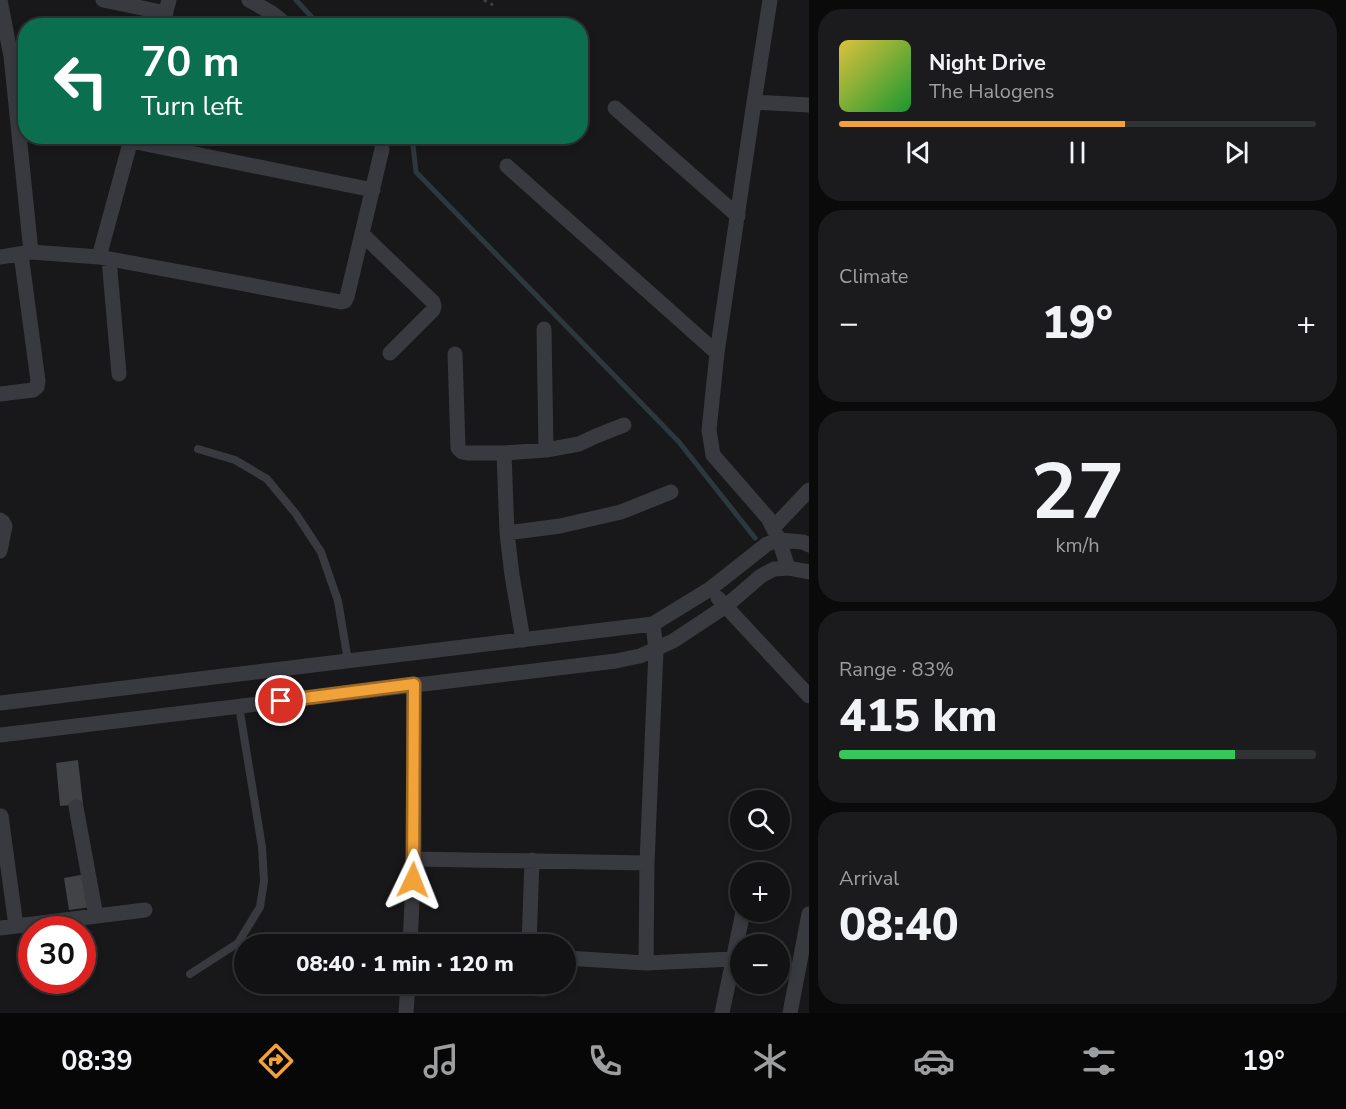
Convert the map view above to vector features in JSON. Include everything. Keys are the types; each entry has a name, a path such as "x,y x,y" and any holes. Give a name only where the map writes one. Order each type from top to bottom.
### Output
{"street":[{"path":"0,0 38,381 37,387 33,390 0,394"},
{"path":"103,0 166,13"},
{"path":"249,0 277,18"},
{"path":"770,0 717,353 709,430 713,455 768,518 788,568"},
{"path":"754,102 809,105"},
{"path":"615,108 738,216"},
{"path":"119,374 104,258 130,144"},
{"path":"155,144 373,190"},
{"path":"0,257 26,253 104,258 345,302 382,149"},
{"path":"507,166 717,353"},
{"path":"362,234 434,302 433,310 390,353"},
{"path":"544,329 546,450"},
{"path":"455,354 458,448 462,452 504,453 546,450 579,444 624,425"},
{"path":"504,453 507,533 523,640"},
{"path":"0,703 653,624 710,589 767,544 809,490"},
{"path":"507,533 560,526 621,512 671,492"},
{"path":"0,520 4,526 0,551"},
{"path":"776,534 809,545"},
{"path":"0,735 616,661 656,650 692,630 726,606 761,576 774,569 788,568 809,572"},
{"path":"710,589 809,696"},
{"path":"646,963 647,863 656,650 653,624"},
{"path":"411,934 414,859 414,684"},
{"path":"76,807 96,916 145,910"},
{"path":"0,928 16,926 1,816"},
{"path":"414,859 647,863"},
{"path":"529,934 532,860"},
{"path":"790,1013 809,914"},
{"path":"576,959 646,963 730,959"},
{"path":"722,1013 730,974"},
{"path":"406,1013 407,994"}],"lane":[{"path":"198,449 235,460 267,479 296,514 321,552 338,601 348,661"},
{"path":"190,974 238,943 260,907 264,881 262,847 239,706"}],"path":[{"path":"484,0 493,5"}],"building":[{"path":"78,760 83,804 60,806 56,763"},
{"path":"86,874 91,907 69,910 64,878"}],"waterway":[{"path":"296,0 313,18"},
{"path":"413,144 416,172 679,442 755,538"}],"route":[{"path":"281,701 414,684 413,880"}]}
